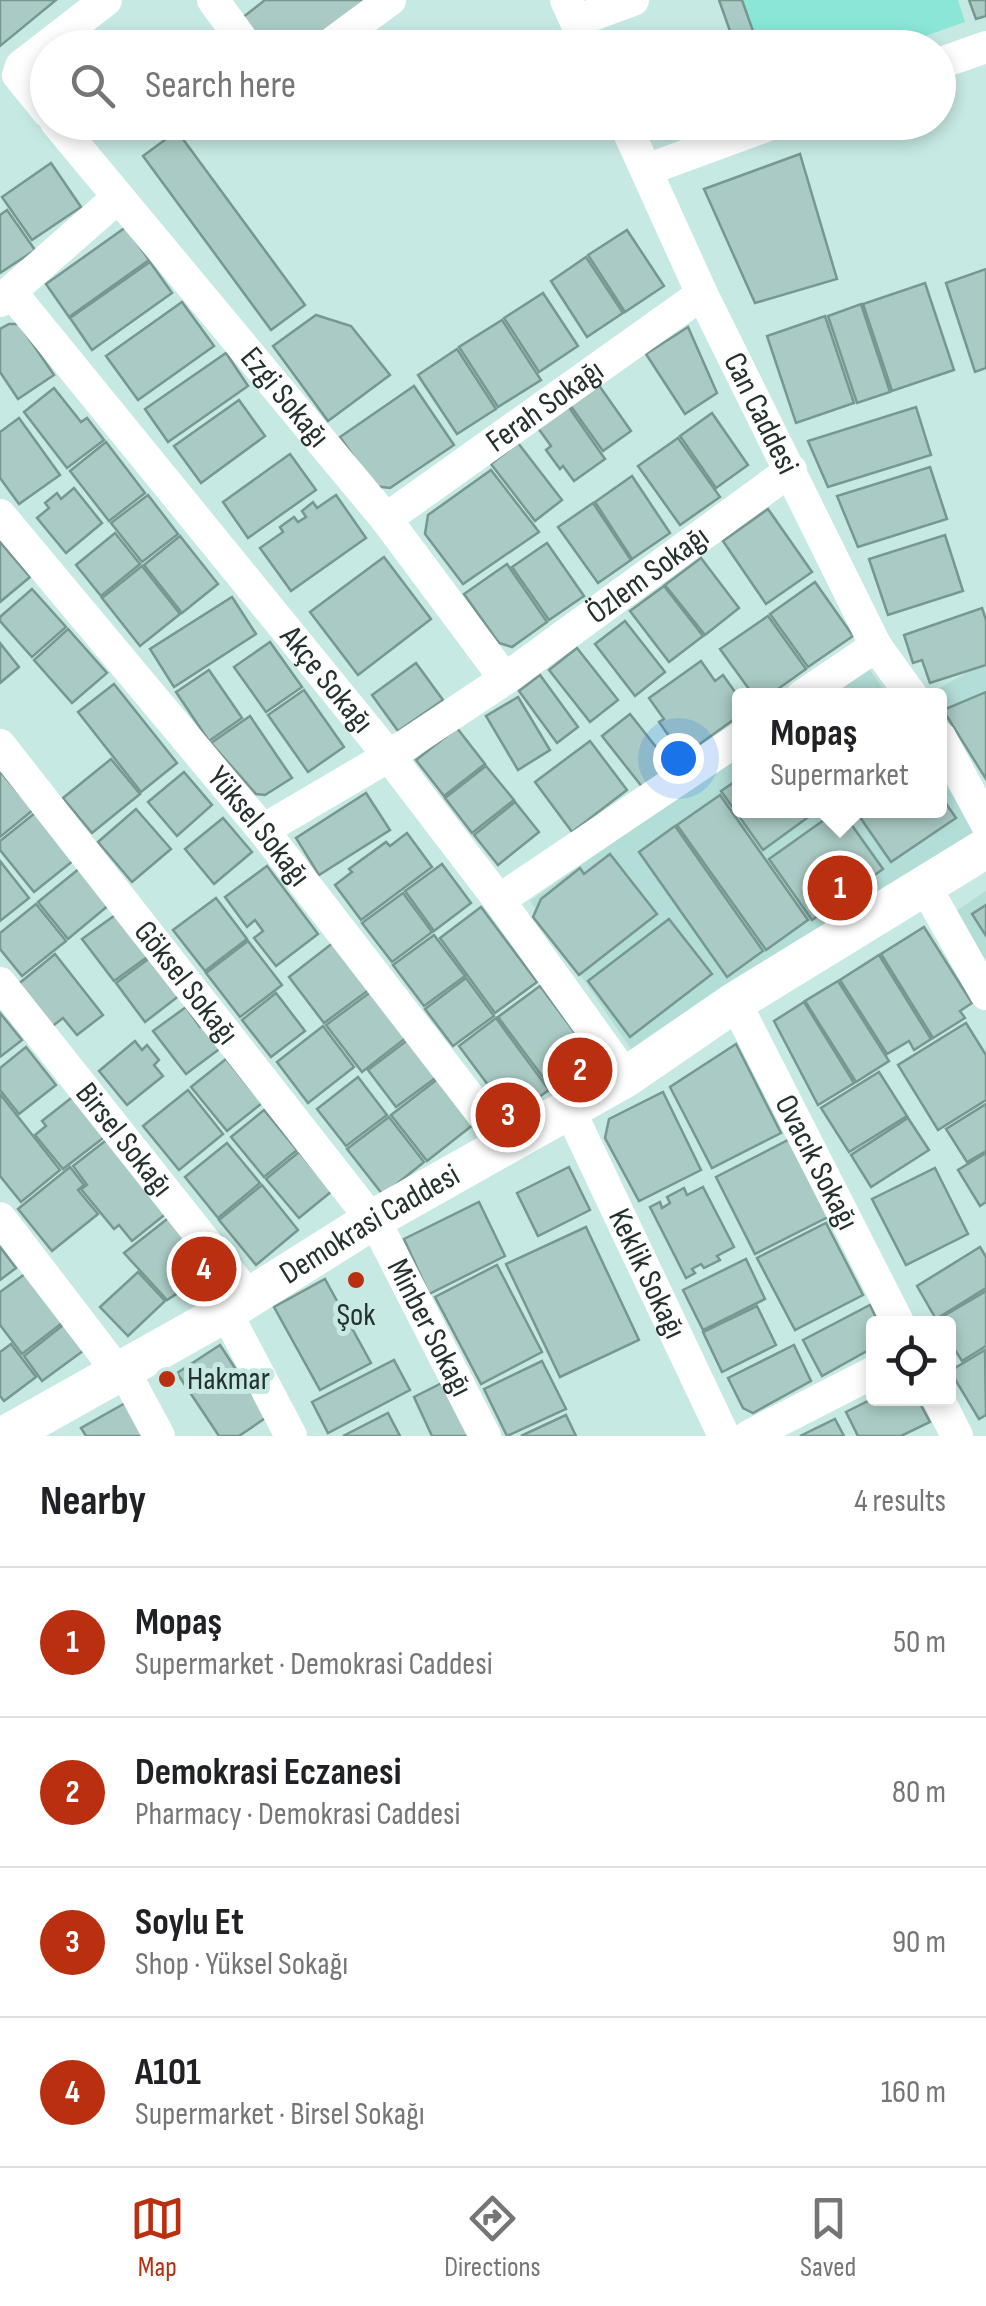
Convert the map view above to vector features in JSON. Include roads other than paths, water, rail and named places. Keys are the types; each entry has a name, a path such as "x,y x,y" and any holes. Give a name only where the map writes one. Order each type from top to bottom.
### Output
{"street":[{"path":"213,0 235,30"},
{"path":"349,30 390,0"},
{"path":"577,23 634,0"},
{"path":"62,30 89,5"},
{"path":"956,58 986,47"},
{"path":"30,59 18,75 30,90"},
{"name":"Ezgi Sokağı","path":"70,140 386,519 505,679"},
{"name":"Can Caddesi","path":"632,140 702,294 876,646 906,688"},
{"path":"646,170 727,140"},
{"path":"6,296 116,199"},
{"name":"Ferah Sokağı","path":"386,519 702,294"},
{"name":"Akçe Sokağı","path":"6,296 390,756 500,900 626,1078"},
{"name":"Özlem Sokağı","path":"263,830 390,756 505,679 791,470"},
{"name":"Yüksel Sokağı","path":"0,515 263,830 506,1145"},
{"path":"814,688 876,646"},
{"path":"500,900 732,743"},
{"name":"Göksel Sokağı","path":"0,745 373,1219"},
{"path":"947,751 986,823"},
{"name":"Demokrasi Caddesi","path":"5,1436 238,1304 373,1219 626,1078 734,1002 986,848"},
{"path":"926,888 986,994"},
{"name":"Birsel Sokağı","path":"0,982 238,1304 292,1436"},
{"name":"Ovacık Sokağı","path":"734,1002 895,1316"},
{"name":"Keklik Sokağı","path":"570,1111 724,1436"},
{"path":"0,1218 120,1371 160,1436"},
{"name":"Minber Sokağı","path":"373,1219 484,1436"},
{"path":"749,1436 866,1376"},
{"path":"942,1406 958,1436"}],"place":[{"name":"Mopaş","path":"840,888"},
{"name":"Demokrasi Eczanesi","path":"580,1070"},
{"name":"Soylu Et","path":"508,1115"},
{"name":"A101","path":"204,1269"},
{"name":"Şok","path":"356,1280"},
{"name":"Hakmar","path":"167,1379"}]}
